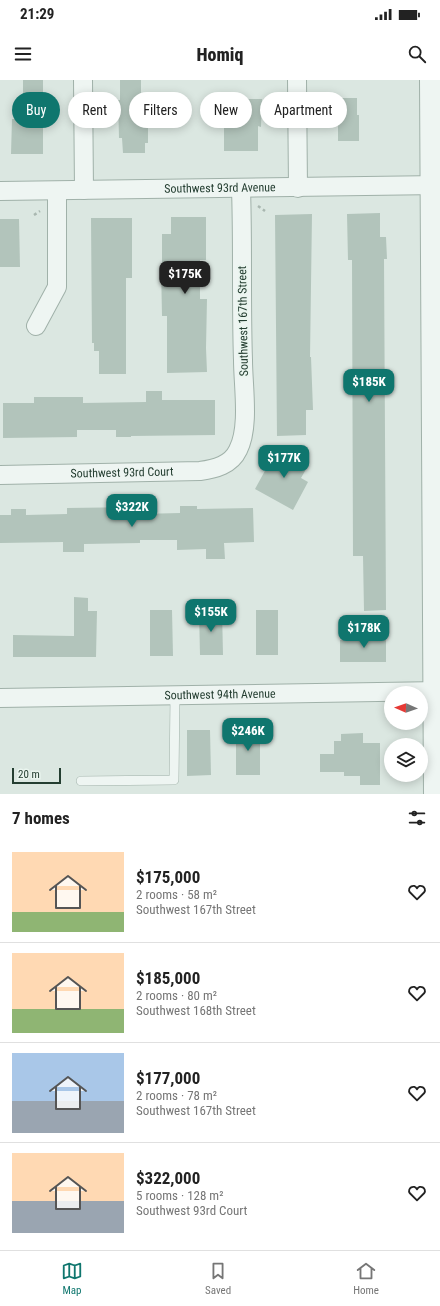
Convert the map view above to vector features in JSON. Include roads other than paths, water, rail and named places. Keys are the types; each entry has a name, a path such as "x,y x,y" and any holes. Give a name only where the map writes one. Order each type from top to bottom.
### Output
{"street":[{"path":"83,80 84,190"},
{"path":"297,80 298,188"},
{"path":"431,80 436,185 438,691 435,794"},
{"name":"Southwest 93rd Avenue","path":"0,191 241,189 436,185"},
{"name":"Southwest 167th Street","path":"238,452 243,440 244,428 241,189"},
{"path":"36,326 57,287 57,190"},
{"name":"Southwest 93rd Court","path":"0,475 200,471 219,467 227,463 238,452"},
{"name":"Southwest 94th Avenue","path":"0,698 438,691"}],"lane":[{"path":"81,781 174,780 175,695"}]}
